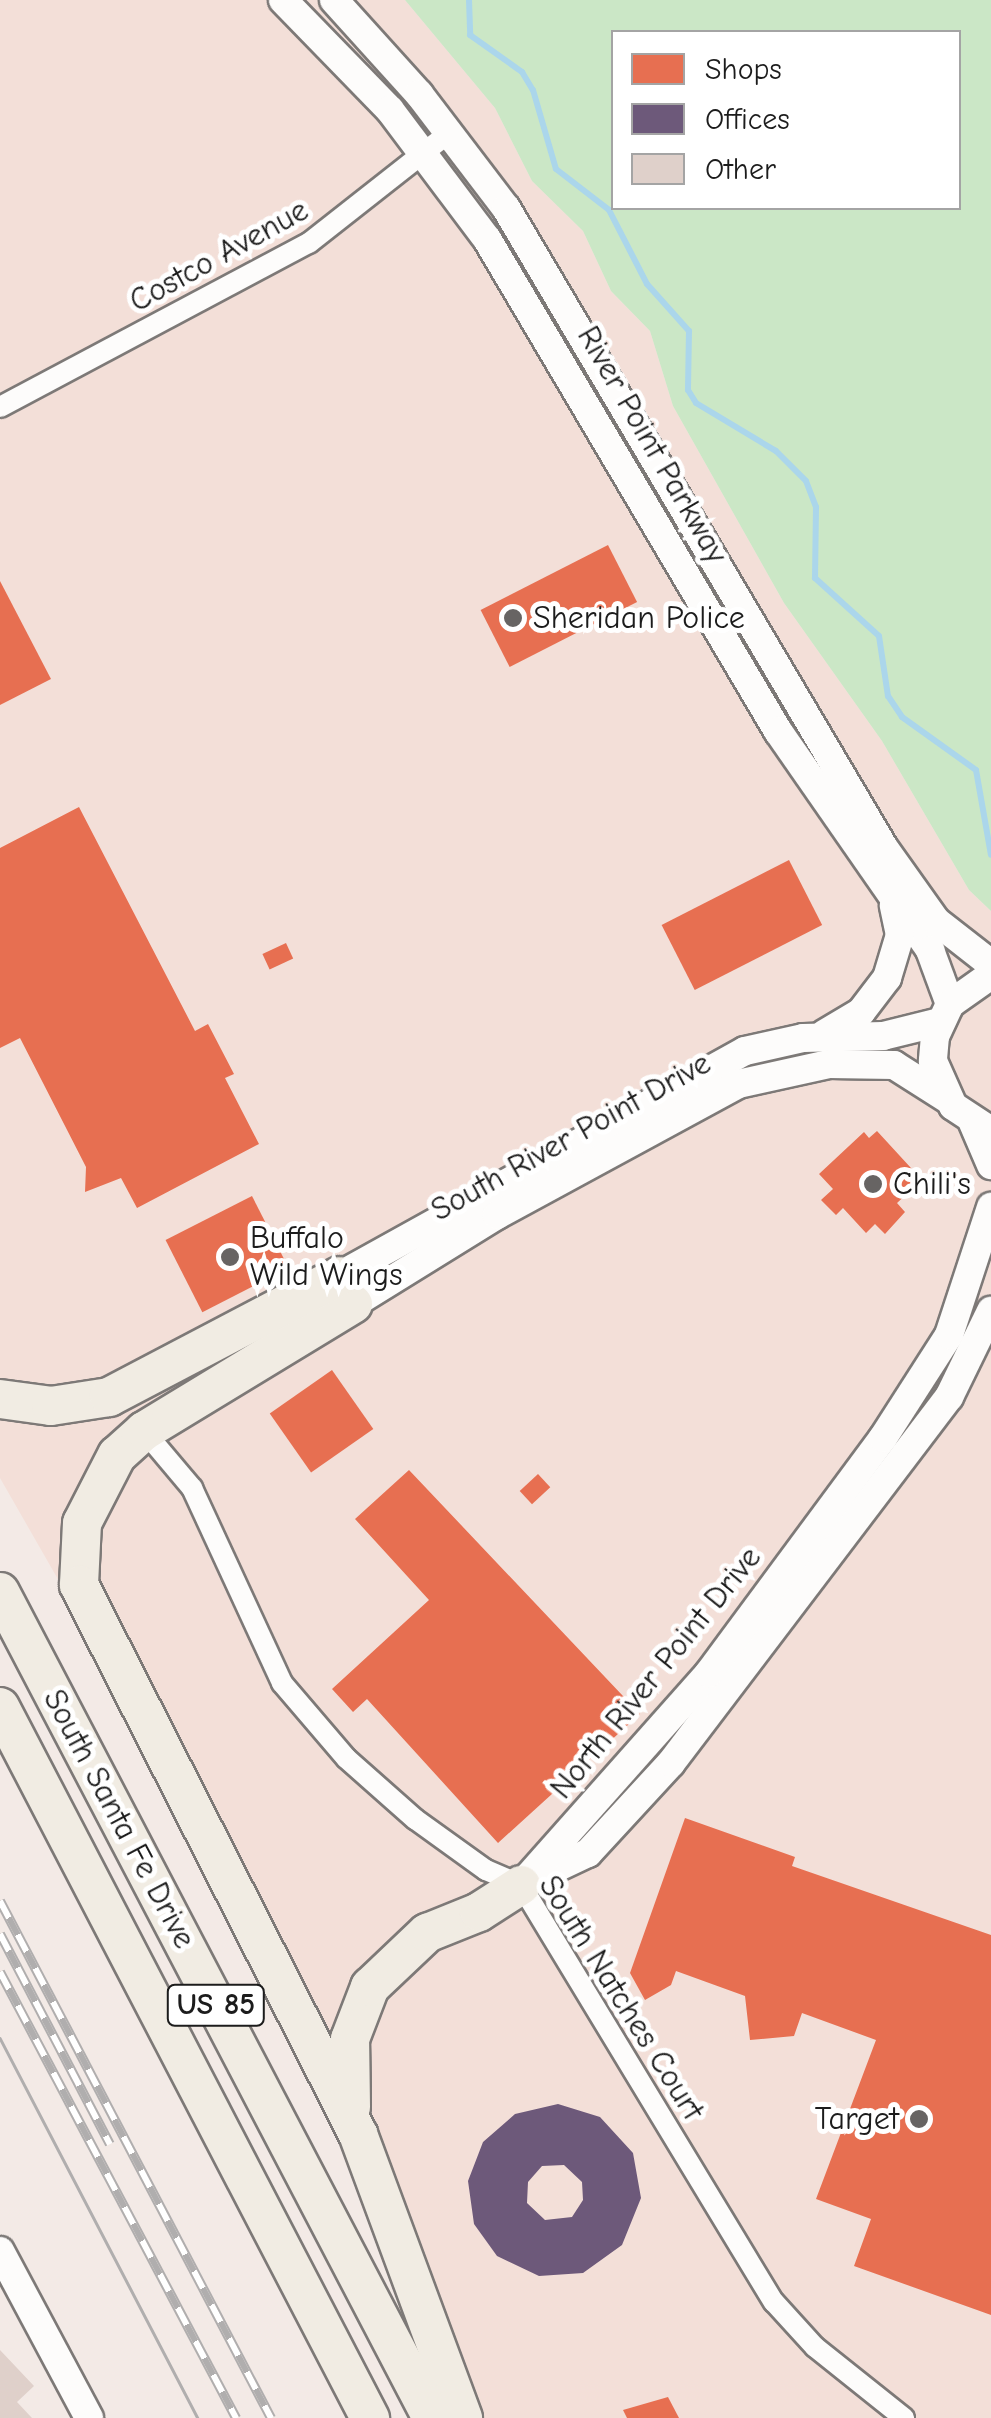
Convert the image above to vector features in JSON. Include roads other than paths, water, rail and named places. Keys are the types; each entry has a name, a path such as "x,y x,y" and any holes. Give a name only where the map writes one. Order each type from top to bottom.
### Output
{"highway":[{"path":"0,1399 50,1406 108,1397 346,1290"},
{"path":"346,1290 144,1430 118,1455 90,1499 77,1547 83,1600 358,2134 463,2418"},
{"name":"South Santa Fe Drive","path":"0,1592 432,2418"},
{"name":"South Santa Fe Drive","path":"0,1707 370,2418"},
{"path":"358,2134 347,2068 370,1987 427,1933 479,1912 521,1884"}],"street":[{"name":"River Point Parkway","path":"283,0 425,152 550,338 778,731 930,950 945,1013"},
{"name":"River Point Parkway","path":"334,0 450,132 598,355 892,861 936,921 991,964"},
{"name":"Costco Avenue","path":"0,407 309,243 450,132"},
{"path":"818,1037 855,1017 887,978 900,935 890,894"},
{"path":"946,1098 934,1061 945,1013 991,975"},
{"name":"South River Point Drive","path":"346,1290 726,1060 765,1044 818,1037 883,1036 945,1013"},
{"name":"South River Point Drive","path":"346,1290 738,1084 828,1064 894,1065 982,1127"},
{"path":"982,1127 991,1165"},
{"name":"North River Point Drive","path":"521,1884 709,1673 892,1425 949,1334 991,1207"},
{"name":"North River Point Drive","path":"521,1884 588,1853 661,1776 948,1396 991,1310"},
{"name":"South Natches Court","path":"144,1430 192,1488 282,1684 346,1758 415,1820 486,1870 521,1884 766,2292 815,2347 904,2418"},
{"path":"0,2251 89,2418"}],"waterway":[{"path":"469,0 470,35 522,72 533,90 556,169 609,210 647,284 689,331 688,390 696,403 776,451 806,481 816,507 815,578 879,636 888,696 902,717 976,770 991,855"}],"tram line":[{"path":"0,2038 198,2418"}],"railway":[{"path":"0,1901 271,2418"},
{"path":"0,1934 110,2144"},
{"path":"0,1972 236,2418"}],"place":[{"name":"Sheridan Police","path":"513,618"},
{"name":"Chili's","path":"873,1184"},
{"name":"Buffalo Wild Wings","path":"230,1257"},
{"name":"Target","path":"919,2119"}]}
